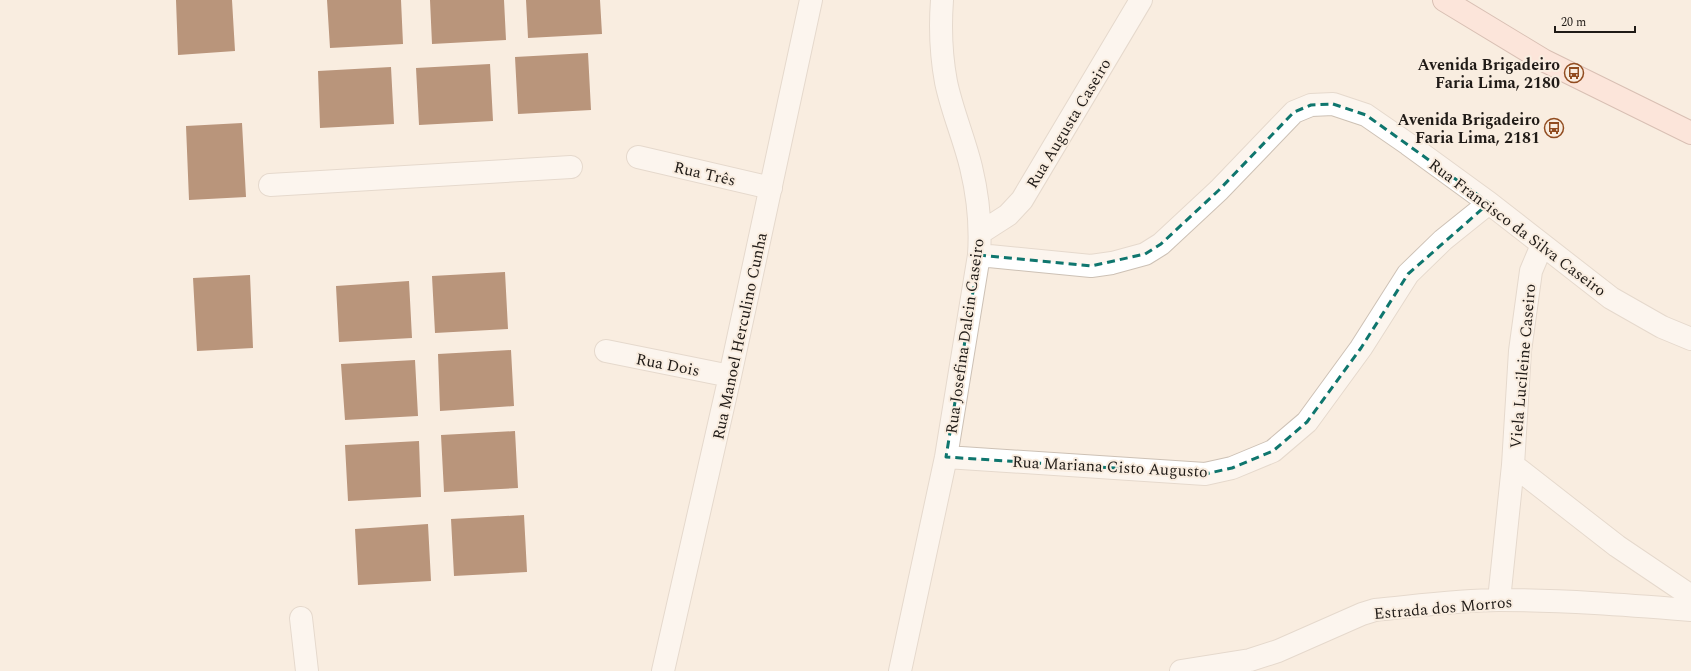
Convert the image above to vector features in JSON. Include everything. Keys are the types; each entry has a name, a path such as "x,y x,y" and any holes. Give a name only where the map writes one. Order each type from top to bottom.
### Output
{"main road":[{"path":"1444,0 1543,60 1691,133"}],"street":[{"name":"Rua Manoel Herculino Cunha","path":"663,671 771,188 809,0"},
{"name":"Rua Josefina Dalcin Caseiro","path":"900,671 946,457 979,255 980,233 976,192 971,166 946,81 942,46 942,0"},
{"name":"Rua Augusta Caseiro","path":"980,233 1008,215 1022,200 1141,0"},
{"name":"Rua Francisco da Silva Caseiro","path":"979,255 1091,266 1112,263 1145,254 1161,244 1219,190 1294,112 1311,105 1332,104 1366,115 1408,144 1489,203 1611,298 1662,327 1691,339"},
{"name":"Rua Três","path":"638,157 771,188"},
{"path":"270,185 571,167"},
{"name":"Rua Mariana Cisto Augusto","path":"946,457 1205,474 1232,468 1273,451 1307,422 1361,348 1408,274 1443,240 1489,203"},
{"name":"Viela Lucileine Caseiro","path":"1499,600 1513,465 1520,351 1530,271 1542,245"},
{"name":"Rua Dois","path":"606,351 730,376"},
{"name":"Viela Lucileine Caseiro","path":"1513,465 1617,546 1691,596"},
{"name":"Estrada dos Morros","path":"1181,671 1250,660 1278,652 1362,614 1375,610 1499,600 1595,602 1691,610"},
{"path":"300,618 306,671"}],"highlighted area":[{"path":"1333,104 1366,115 1489,203 1408,274 1361,348 1307,422 1273,451 1232,468 1205,474 946,457 979,255 1091,266 1145,254 1161,244 1219,190 1294,112 1311,105"}],"building":[{"path":"176,0 232,0 235,51 178,55"},
{"path":"327,0 401,0 403,44 330,48"},
{"path":"430,0 504,0 506,40 432,44"},
{"path":"526,0 600,0 602,34 528,38"},
{"path":"588,53 591,110 518,114 515,57"},
{"path":"490,64 493,121 419,125 416,68"},
{"path":"391,67 394,124 320,128 318,71"},
{"path":"242,123 246,197 189,200 186,126"},
{"path":"505,272 508,329 435,333 432,276"},
{"path":"250,275 253,348 197,351 193,278"},
{"path":"409,281 412,338 339,342 336,286"},
{"path":"511,350 514,406 440,411 438,354"},
{"path":"415,360 418,416 345,420 341,364"},
{"path":"515,431 518,488 444,492 441,435"},
{"path":"419,441 421,497 348,501 345,445"},
{"path":"524,515 527,572 454,576 451,519"},
{"path":"428,524 431,581 358,585 355,529"}],"place":[{"name":"Avenida Brigadeiro Faria Lima, 2180","path":"1574,73"},
{"name":"Avenida Brigadeiro Faria Lima, 2181","path":"1554,128"}]}
